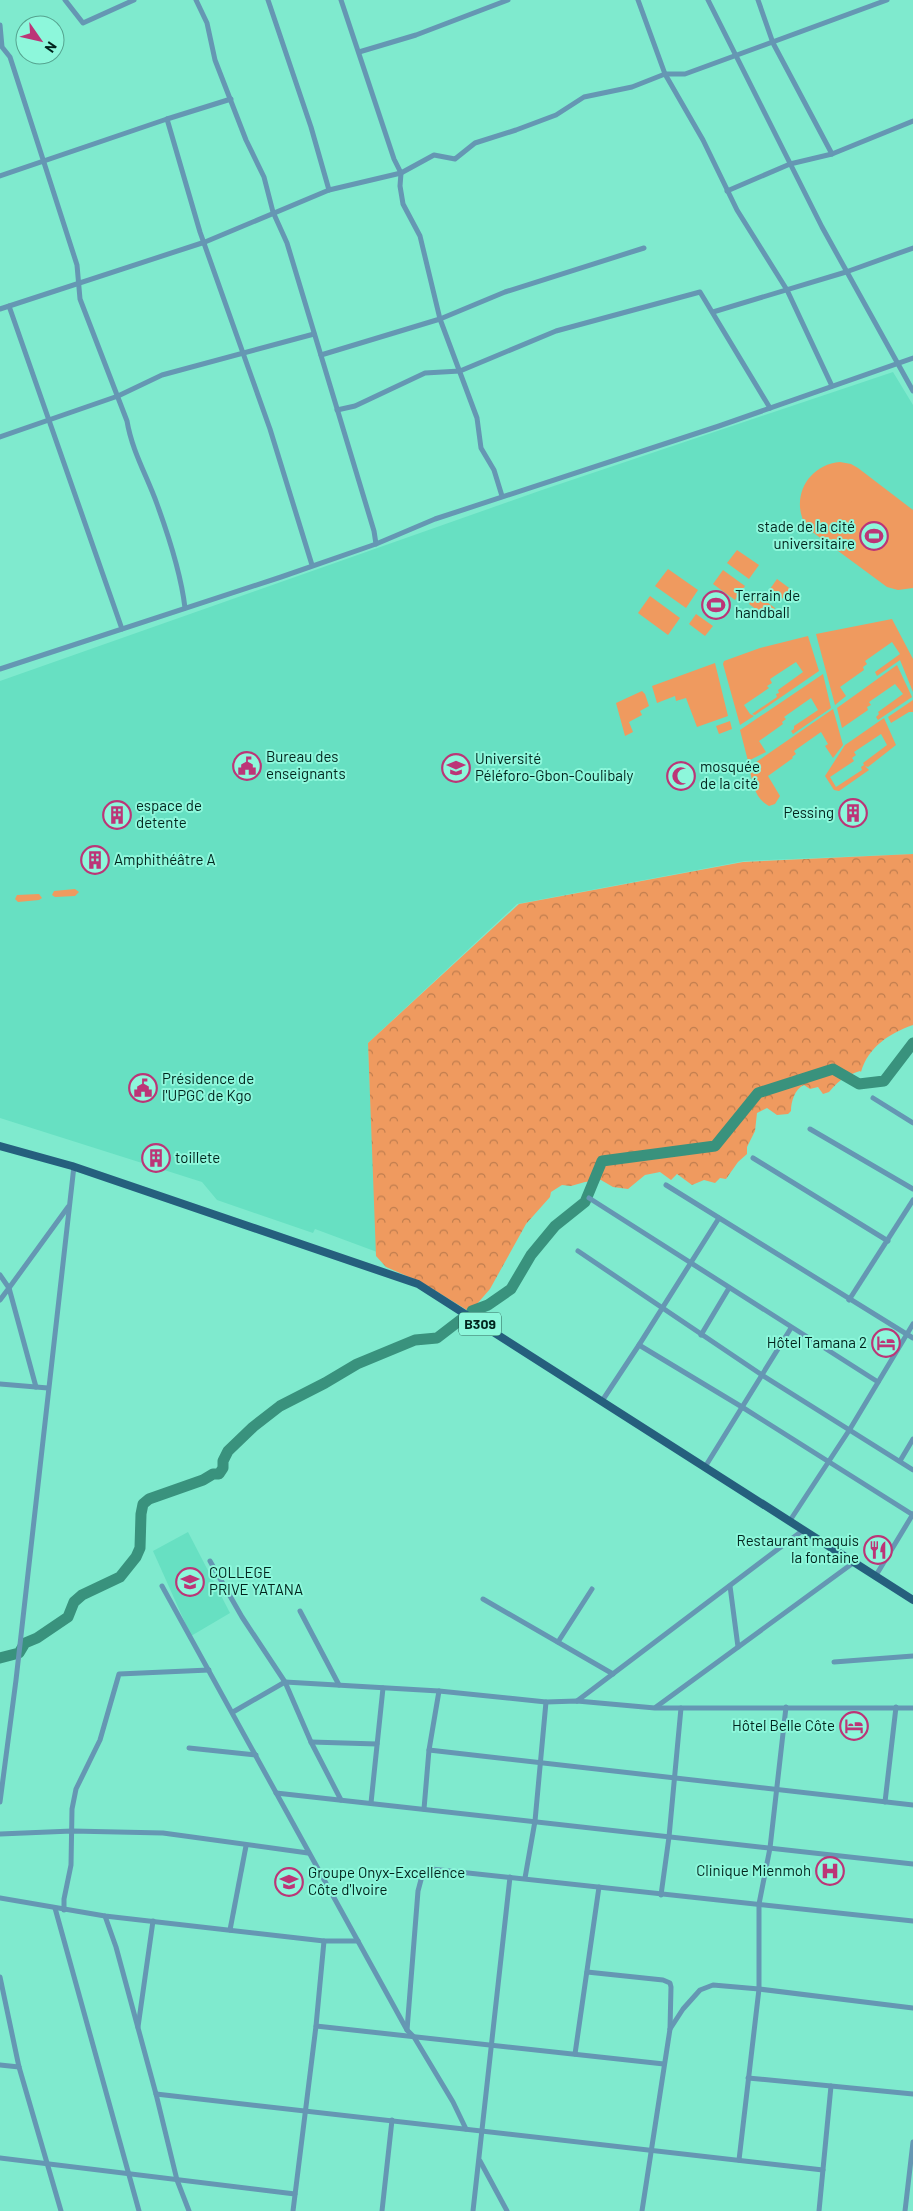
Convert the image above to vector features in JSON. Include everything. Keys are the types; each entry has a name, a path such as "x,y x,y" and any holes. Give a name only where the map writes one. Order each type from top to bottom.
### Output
{"main road":[{"name":"B309","path":"0,1146 74,1166 418,1284 802,1531 913,1600"}],"street":[{"path":"65,0 83,23 126,1 134,0"},
{"path":"196,0 207,23 216,60 246,140 264,177 272,212 286,243 338,410 376,544"},
{"path":"268,0 311,127 329,190"},
{"path":"341,0 394,159 402,173 400,186 402,204 420,236 440,319 477,418 481,448 494,470 502,496"},
{"path":"359,52 416,35 508,0"},
{"path":"638,0 665,74 703,140 737,210 787,290 832,386"},
{"path":"708,0 846,272 896,364 913,391"},
{"path":"758,0 773,42 832,154"},
{"path":"0,310 205,242 272,212 329,190 402,173 434,155 455,159 475,143 556,115 584,97 632,87 665,74 685,74 887,0"},
{"path":"0,25 1,47 10,57 77,265 77,283 80,299 128,421 130,440 157,504 183,586 185,608"},
{"path":"0,176 168,118 231,99"},
{"path":"168,118 200,232 244,352 312,565"},
{"path":"727,191 790,164 832,154 913,121"},
{"path":"321,355 440,319 505,292 644,248"},
{"path":"713,312 846,272 913,248"},
{"path":"338,410 355,406 425,373 460,371 556,331 700,292 770,408"},
{"path":"9,306 122,630"},
{"path":"0,437 118,396 162,375 314,334"},
{"path":"0,669 376,544 435,519 770,408 913,358"},
{"path":"873,1098 913,1123"},
{"path":"810,1129 913,1189"},
{"path":"752,1158 888,1241"},
{"path":"0,1802 16,1680 74,1166"},
{"path":"666,1185 913,1338"},
{"path":"590,1198 878,1382"},
{"path":"849,1300 913,1200"},
{"path":"0,1300 69,1206"},
{"path":"602,1402 640,1345 718,1218"},
{"path":"578,1251 762,1375 913,1470"},
{"path":"0,1275 9,1288 36,1387"},
{"path":"701,1335 729,1288"},
{"path":"789,1522 850,1429 913,1324"},
{"path":"705,1467 791,1328"},
{"path":"640,1345 913,1514 875,1576"},
{"path":"0,1384 48,1388"},
{"path":"900,1461 913,1439"},
{"path":"577,1701 802,1531"},
{"path":"210,1561 242,1617 285,1682 311,1742 341,1800"},
{"path":"655,1708 853,1563"},
{"path":"162,1586 407,2030 414,2037 453,2102 466,2129"},
{"path":"730,1586 738,1647"},
{"path":"558,1642 592,1589"},
{"path":"483,1599 613,1674"},
{"path":"300,1611 339,1685"},
{"path":"834,1662 913,1656"},
{"path":"64,1910 64,1899 71,1865 72,1809 76,1789 100,1740 119,1674 209,1670"},
{"path":"233,1712 285,1682 439,1691 546,1702 577,1701 655,1708 913,1708"},
{"path":"371,1803 384,1688"},
{"path":"424,1809 429,1750 439,1691"},
{"path":"524,1878 535,1821 546,1702"},
{"path":"738,2160 758,1988 760,1904 770,1848 786,1707"},
{"path":"885,1802 896,1707"},
{"path":"661,1895 669,1837 681,1708"},
{"path":"311,1742 377,1744"},
{"path":"189,1748 256,1755"},
{"path":"429,1750 913,1805"},
{"path":"276,1793 913,1864"},
{"path":"0,1834 72,1831 163,1833 246,1846 308,1853"},
{"path":"230,1930 246,1846"},
{"path":"407,2030 418,1891 422,1876 431,1869 913,1921"},
{"path":"473,2211 510,1877"},
{"path":"575,2054 599,1887"},
{"path":"0,1898 105,1916 324,1940 358,1941"},
{"path":"55,1908 139,2211"},
{"path":"105,1916 116,1947 137,2030 188,2211"},
{"path":"137,2030 153,1921"},
{"path":"293,2211 316,2026 324,1940"},
{"path":"587,1972 663,1980 670,1983 670,2028 642,2211"},
{"path":"0,1978 19,2067 61,2211"},
{"path":"670,2028 700,1990 713,1985 758,1988 913,2008"},
{"path":"316,2026 664,2064"},
{"path":"0,2065 19,2067"},
{"path":"748,2078 913,2094"},
{"path":"819,2211 831,2086"},
{"path":"156,2094 823,2170"},
{"path":"382,2211 392,2120"},
{"path":"905,2211 913,2142"},
{"path":"0,2158 295,2194"},
{"path":"479,2161 507,2211"}],"shaded area":[{"name":"Université Péléforo-Gbon-Coulibaly","path":"893,372 913,405 913,854 745,861 517,904 368,1043 377,1252 315,1229 313,1233 217,1200 202,1182 0,1118 0,681 542,490"},
{"name":"COLLEGE PRIVE YATANA","path":"188,1532 230,1613 191,1636 153,1551"}],"green space":[{"name":"stade de la cité universitaire","path":"840,462 851,464 858,468 913,510 913,588 898,590 887,587 807,528 800,506 804,485 818,470"},
{"path":"737,550 759,565 749,579 727,563"},
{"path":"668,569 698,590 686,608 655,586"},
{"path":"723,570 745,586 735,600 713,584"},
{"path":"777,579 796,593 789,603 770,589"},
{"name":"Terrain de handball","path":"711,593 728,605 720,616 703,604"},
{"path":"756,594 775,608 768,618 749,604"},
{"path":"650,596 680,618 668,635 638,613"},
{"name":"Terrain de handball","path":"696,614 713,626 705,636 689,624"},
{"path":"892,619 913,659 913,692 900,660 877,676 875,672 900,654 892,642 865,661 867,664 863,667 864,670 840,687 846,696 835,705 816,634"},
{"path":"808,636 819,671 755,715 752,714 777,697 778,690 803,672 796,662 770,679 772,683 767,686 769,688 744,705 750,714 754,716 740,725 723,664 724,661 760,648"},
{"path":"715,663 728,716 697,727 686,698 676,701 675,696 657,703 652,686"},
{"path":"897,665 912,697 878,720 876,717 879,714 878,712 903,694 895,684 869,702 871,705 867,707 868,710 842,728 837,708"},
{"path":"823,674 831,708 793,734 791,731 794,729 794,726 818,710 811,698 784,717 786,719 782,722 783,724 759,741 766,752 748,761 740,730"},
{"path":"642,691 649,706 640,711 642,715 629,722 633,732 625,736 616,703"},
{"path":"913,700 913,712 909,712 891,723 888,717"},
{"path":"833,709 843,745 833,758 825,746 828,744 821,732 794,751 796,754 793,758 768,776 780,796 775,804 769,806 764,803 755,790 749,767"},
{"path":"884,718 896,745 868,767 865,766 869,770 839,791 834,790 825,776 845,745","holes":["881,734 887,745 863,763 862,770 836,787 830,777 854,761 852,758 856,755 854,752"]},
{"path":"730,721 732,729 719,734 716,726"},
{"path":"913,854 913,1025 896,1032 881,1042 869,1055 861,1072 854,1073 843,1079 829,1092 823,1094 818,1087 810,1089 804,1085 796,1092 791,1111 788,1114 777,1115 767,1108 757,1113 755,1131 747,1147 747,1154 738,1162 726,1179 720,1178 715,1183 704,1180 692,1185 677,1174 671,1180 660,1172 645,1175 628,1189 613,1187 601,1180 571,1186 562,1185 551,1192 550,1197 526,1224 490,1289 470,1312 423,1283 386,1267 376,1256 368,1043 519,904 743,862"},
{"path":"75,889 79,892 75,896 55,897 52,895 54,891"},
{"path":"39,894 42,898 39,900 18,902 15,899 17,895"}],"waterway":[{"path":"472,1311 488,1305 511,1289 531,1255 555,1226 585,1202 602,1161 715,1146 758,1093 833,1069 859,1084 884,1081 913,1043"},
{"path":"0,1658 19,1653 25,1643 37,1638 68,1617 74,1602 82,1595 120,1577 136,1557 140,1548 141,1514 143,1504 149,1499 203,1480 213,1474 219,1474 223,1468 223,1461 228,1451 253,1427 280,1406 357,1364 415,1340 437,1338 463,1318"}],"place":[{"name":"stade de la cité universitaire","path":"874,536"},
{"name":"Terrain de handball","path":"716,605"},
{"name":"Bureau des enseignants","path":"247,766"},
{"name":"Université Péléforo-Gbon-Coulibaly","path":"456,768"},
{"name":"mosquée de la cité","path":"681,776"},
{"name":"Pessing","path":"853,813"},
{"name":"espace de detente","path":"117,815"},
{"name":"Amphithéâtre A","path":"95,860"},
{"name":"Présidence de l'UPGC de Kgo","path":"143,1088"},
{"name":"toillete","path":"156,1158"},
{"name":"Hôtel Tamana 2","path":"886,1343"},
{"name":"Restaurant maquis la fontaine","path":"878,1550"},
{"name":"COLLEGE PRIVE YATANA","path":"190,1582"},
{"name":"Hôtel Belle Côte","path":"854,1726"},
{"name":"Clinique Mienmoh","path":"830,1871"},
{"name":"Groupe Onyx-Excellence Côte d'Ivoire","path":"289,1882"}]}
